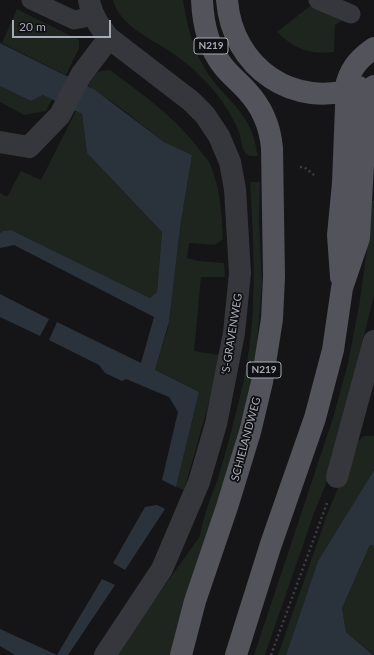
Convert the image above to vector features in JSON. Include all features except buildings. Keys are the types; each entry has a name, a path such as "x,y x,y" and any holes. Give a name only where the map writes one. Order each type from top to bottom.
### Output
{"main road":[{"name":"SCHIELANDWEG","path":"181,655 195,601 227,507 250,432 262,382 272,319 274,277 272,140 260,108 251,95 223,66 211,46 204,23 202,0"},
{"name":"N219","path":"227,0 230,19 238,42 252,62 267,75 285,85 305,92 326,93 346,91 365,85 374,80"},
{"path":"342,288 338,235 343,183 347,82 356,62 374,48"},
{"path":"236,655 271,544 315,418 333,350 342,288 358,238 366,111 368,99 374,86"}],"street":[{"name":"'S-GRAVENWEG","path":"91,8 98,25 109,38 191,101 205,115 219,136 230,162 235,189 240,273 232,341 216,424 199,482 162,569 105,655"},
{"path":"0,142 29,147 60,115 80,75 109,38"},
{"path":"336,477 374,341"}],"lane":[{"path":"31,0 74,20 91,8"},
{"path":"318,0 351,14"}],"path":[{"path":"271,655 336,477"}],"shaded area":[{"path":"113,0 183,0 191,36 200,61 209,76 241,112 248,123 258,156 246,154 239,132 232,117 218,95 207,83 183,60 129,24 122,17"},
{"path":"310,6 343,20 335,25 334,52 318,53 303,50 290,43 277,32"},
{"path":"17,9 79,40 79,48 66,75 2,43"},
{"path":"0,43 95,90 164,142 192,155 180,228 169,322 155,370 199,392 176,487 162,480 178,412 169,397 126,379 122,381 105,373 99,365 49,340 57,322 141,363 154,317 14,245 0,248 0,233 11,230 150,298 157,292 162,232 87,153 82,114 43,95 31,101 0,86"},
{"path":"110,70 158,106 190,137 210,164 218,191 223,239 215,245 189,243 187,258 199,261 224,263 225,277 201,277 194,351 219,355 210,399 184,490 176,487 199,392 155,370 168,328 180,228 192,155 164,142 118,106 88,86 92,78 98,72"},
{"path":"0,86 31,101 43,95 52,99 46,111 24,115 0,102"},
{"path":"76,111 82,114 87,153 162,232 157,292 150,298 11,230 0,233 0,193 7,197 21,171 41,180"},
{"path":"250,182 260,182 259,220 262,283 256,358 247,400 224,485 185,596 170,655 115,655 200,536 205,514 225,455 243,384 251,334 254,283"},
{"path":"372,201 374,201 374,295 332,469 314,513 265,655 254,655 333,418 348,363 359,306 369,235"},
{"path":"0,294 49,319 40,336 0,317"},
{"path":"364,436 374,436 374,470 318,561 286,655 278,655 328,512 358,441"},
{"path":"374,470 374,545 370,545 342,608 346,632 373,655 286,655 318,561"},
{"path":"157,505 165,509 125,570 113,563 145,507"},
{"path":"370,545 374,545 374,655 346,632 342,608"},
{"path":"102,579 115,585 68,655 57,655"},
{"path":"0,629 57,655 15,655 0,646"}]}
